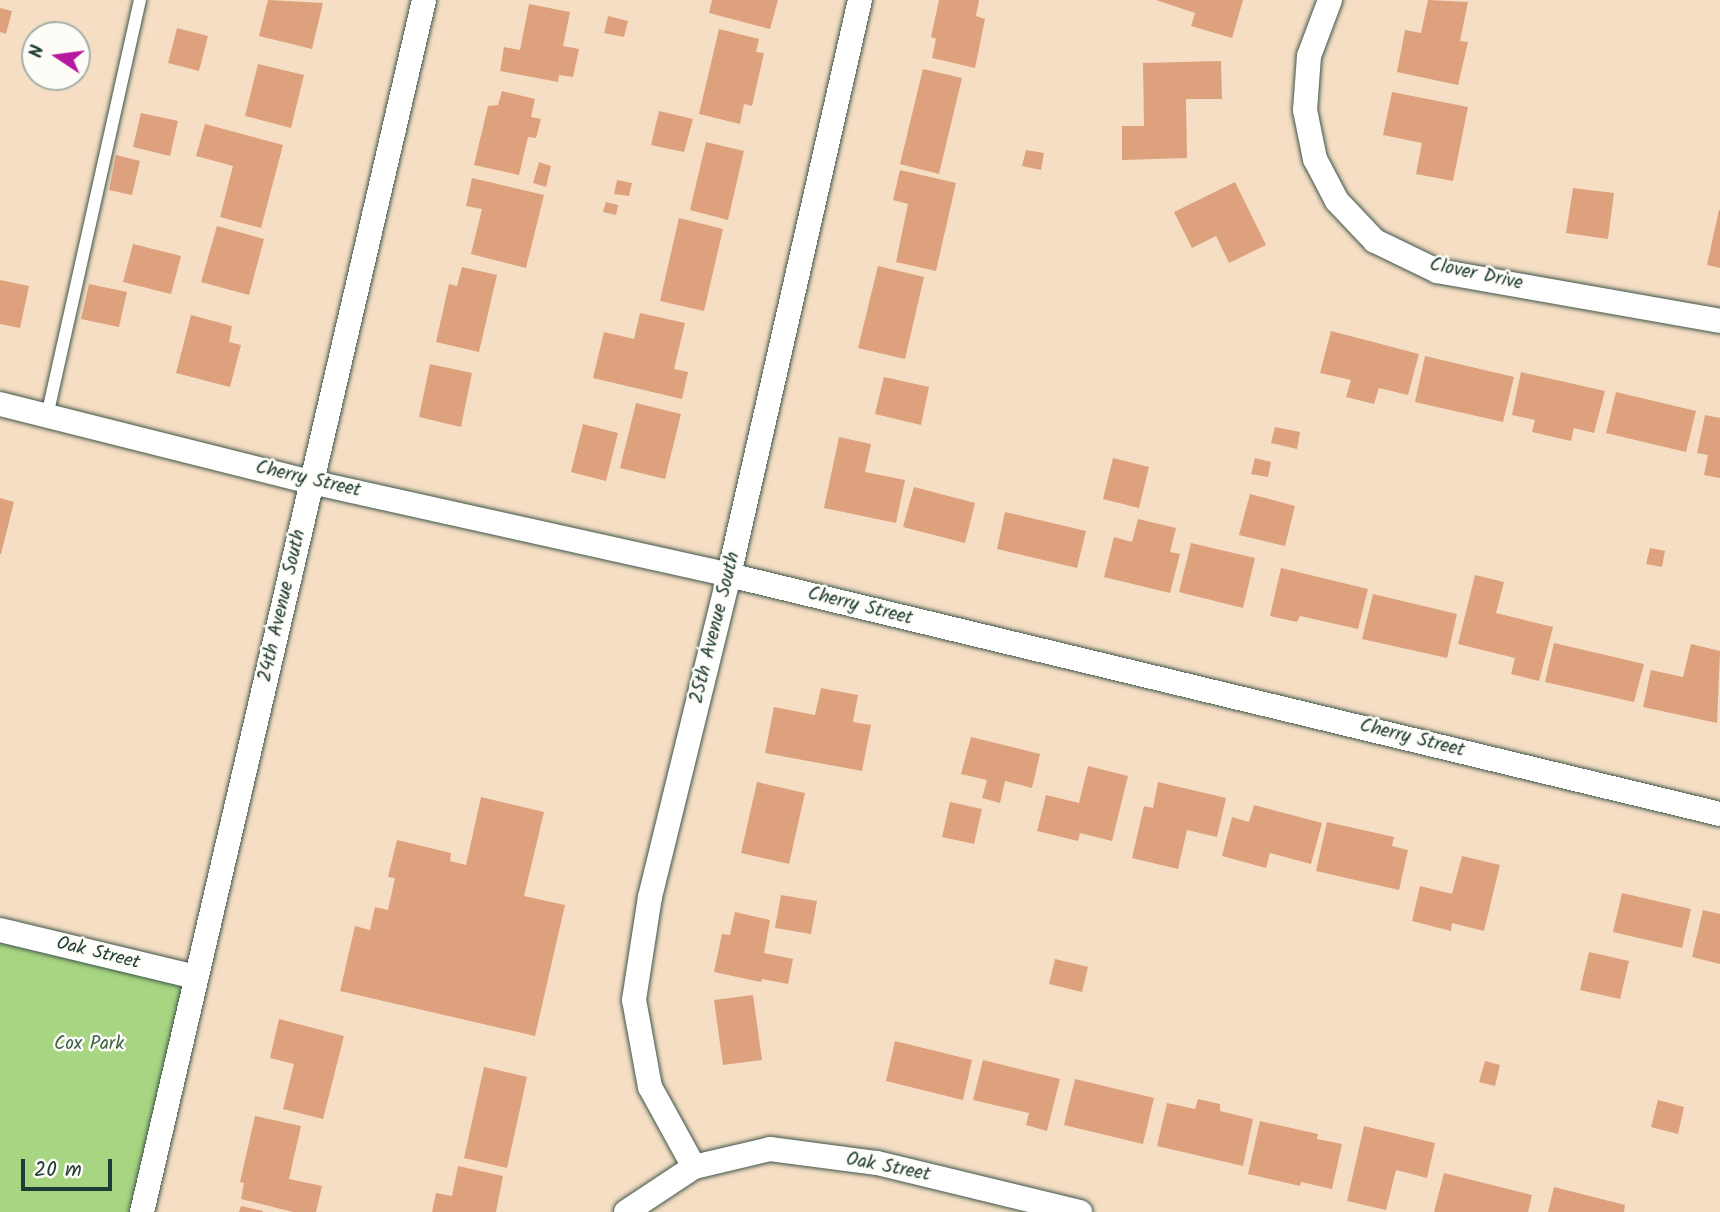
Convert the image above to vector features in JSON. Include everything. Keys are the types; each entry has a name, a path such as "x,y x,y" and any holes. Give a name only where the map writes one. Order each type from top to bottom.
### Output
{"street":[{"name":"24th Avenue South","path":"142,1212 424,0"},
{"name":"25th Avenue South","path":"694,1167 650,1087 634,1000 650,897 729,575 860,0"},
{"name":"Clover Drive","path":"1330,0 1309,56 1305,110 1315,159 1337,201 1375,241 1437,271 1720,321"},
{"name":"Cherry Street","path":"0,404 311,482 729,575 1720,814"},
{"name":"Oak Street","path":"0,930 196,977"},
{"name":"Oak Street","path":"694,1167 770,1149 877,1163 1080,1212"},
{"path":"626,1212 694,1167"}],"lane":[{"path":"47,416 140,0"}],"green space":[{"name":"Cox Park","path":"0,930 196,977 142,1212 0,1212"}],"building":[{"path":"268,0 323,3 312,49 259,36"},
{"path":"712,0 778,0 770,29 709,13"},
{"path":"939,0 979,0 976,16 985,19 975,68 932,58 936,39 931,37"},
{"path":"1156,0 1243,0 1232,38 1191,26 1195,13"},
{"path":"1428,0 1468,2 1460,41 1468,42 1458,85 1397,72 1405,30 1421,33"},
{"path":"529,4 570,12 563,46 579,49 573,77 559,75 558,82 500,71 504,47 520,50"},
{"path":"0,8 12,11 6,34 0,32"},
{"path":"608,16 628,21 624,37 604,33"},
{"path":"177,28 208,36 199,71 168,63"},
{"path":"719,29 759,39 756,52 764,53 752,106 744,104 740,124 699,114"},
{"path":"1221,61 1222,99 1186,99 1187,158 1122,160 1122,126 1144,126 1143,63"},
{"path":"258,64 304,75 291,128 245,116"},
{"path":"923,69 962,78 939,174 900,164"},
{"path":"502,91 535,99 531,117 541,119 536,138 528,137 519,175 474,165 488,106 498,105"},
{"path":"1392,92 1468,107 1453,181 1416,174 1422,143 1383,135"},
{"path":"659,111 693,119 684,152 651,145"},
{"path":"141,113 178,121 170,156 133,147"},
{"path":"205,124 283,145 261,228 220,217 233,166 196,156"},
{"path":"706,142 744,151 728,220 690,210"},
{"path":"1026,150 1044,153 1041,170 1022,166"},
{"path":"116,155 140,161 132,195 109,190"},
{"path":"539,162 551,166 546,187 533,183"},
{"path":"900,170 956,183 936,271 896,262 908,204 893,200"},
{"path":"472,178 544,195 526,268 471,254 482,209 466,206"},
{"path":"617,180 632,183 629,196 614,194"},
{"path":"1235,182 1266,245 1229,263 1216,236 1192,248 1174,212"},
{"path":"1573,188 1614,193 1608,239 1566,233"},
{"path":"606,202 618,205 616,215 603,212"},
{"path":"1720,210 1720,268 1707,265"},
{"path":"679,218 723,229 704,311 660,301"},
{"path":"217,226 264,239 249,295 201,282"},
{"path":"133,244 181,256 171,294 123,282"},
{"path":"878,266 924,277 905,359 858,348"},
{"path":"462,267 497,275 479,352 436,342 449,284 457,286"},
{"path":"0,280 29,286 20,328 0,324"},
{"path":"89,284 127,292 119,327 81,319"},
{"path":"640,313 685,323 674,369 688,372 682,399 593,378 604,332 634,339"},
{"path":"191,315 232,326 229,342 241,345 230,387 176,373"},
{"path":"1331,331 1419,354 1408,395 1379,388 1374,404 1346,397 1351,380 1320,373"},
{"path":"1425,356 1514,377 1503,422 1415,402"},
{"path":"430,364 472,373 461,427 419,417"},
{"path":"1521,372 1605,391 1594,433 1574,428 1571,441 1532,432 1535,420 1512,415"},
{"path":"884,377 929,387 921,425 875,414"},
{"path":"1616,392 1696,411 1686,452 1606,433"},
{"path":"636,403 681,414 665,479 620,468"},
{"path":"1705,415 1720,418 1720,478 1704,475 1708,455 1697,453"},
{"path":"583,424 618,433 606,481 571,472"},
{"path":"1275,427 1300,432 1297,449 1271,443"},
{"path":"839,437 871,444 865,472 905,480 896,523 824,508"},
{"path":"1113,458 1149,467 1139,508 1103,499"},
{"path":"1255,458 1271,462 1268,477 1251,474"},
{"path":"914,487 975,503 965,543 903,527"},
{"path":"1250,494 1295,506 1285,546 1239,535"},
{"path":"0,498 14,502 1,554 0,554"},
{"path":"1005,512 1086,531 1077,568 997,549"},
{"path":"1138,519 1176,528 1170,552 1180,554 1170,593 1104,577 1114,537 1132,542"},
{"path":"1191,543 1255,558 1243,608 1179,592"},
{"path":"1650,548 1665,551 1662,567 1646,564"},
{"path":"1281,568 1368,589 1358,629 1300,616 1297,622 1270,616"},
{"path":"1475,575 1504,582 1496,613 1553,627 1539,681 1511,674 1515,658 1458,644"},
{"path":"1373,594 1457,614 1447,658 1362,639"},
{"path":"1554,643 1644,664 1634,702 1545,682"},
{"path":"1691,644 1720,651 1717,723 1643,707 1651,670 1683,677"},
{"path":"821,688 858,695 853,722 871,725 862,771 765,753 774,707 815,715"},
{"path":"971,737 1040,754 1032,788 1005,781 1000,803 982,798 987,780 961,774"},
{"path":"1088,766 1128,776 1112,841 1080,833 1078,841 1037,831 1046,795 1079,803"},
{"path":"757,782 805,793 789,864 741,853"},
{"path":"1158,782 1226,798 1217,837 1187,830 1178,869 1132,858 1144,806 1153,808"},
{"path":"481,797 544,812 524,896 565,905 535,1036 340,991 355,926 370,930 375,907 388,910 395,878 388,877 397,840 451,853 450,861 466,865"},
{"path":"950,802 982,809 974,844 942,837"},
{"path":"1254,805 1322,823 1311,864 1270,853 1266,868 1222,856 1232,817 1249,822"},
{"path":"1327,822 1394,837 1392,846 1408,850 1399,890 1316,871"},
{"path":"1462,856 1500,865 1484,931 1452,923 1451,931 1412,921 1420,886 1452,894"},
{"path":"1622,893 1691,909 1682,948 1613,932"},
{"path":"781,895 817,901 811,934 775,928"},
{"path":"1703,910 1720,914 1720,964 1692,957"},
{"path":"735,912 770,920 764,953 793,959 788,984 762,979 761,982 714,972 722,934 730,935"},
{"path":"1589,952 1629,961 1620,999 1580,990"},
{"path":"1055,959 1088,967 1082,992 1049,984"},
{"path":"753,995 762,1060 723,1065 714,1000"},
{"path":"279,1019 344,1036 323,1119 283,1109 294,1064 270,1058"},
{"path":"895,1041 972,1060 963,1100 886,1081"},
{"path":"983,1060 1060,1079 1047,1131 1026,1125 1029,1113 973,1100"},
{"path":"1485,1061 1500,1065 1495,1086 1479,1082"},
{"path":"484,1067 527,1077 507,1168 464,1158"},
{"path":"1075,1079 1154,1098 1143,1144 1064,1125"},
{"path":"1198,1099 1220,1104 1220,1111 1253,1119 1243,1166 1157,1146 1167,1103 1195,1109"},
{"path":"1658,1100 1684,1107 1678,1134 1651,1127"},
{"path":"255,1116 301,1126 289,1179 322,1186 316,1212 293,1212 241,1199 244,1183 240,1182"},
{"path":"1260,1121 1318,1134 1317,1139 1342,1144 1332,1189 1301,1182 1300,1186 1248,1174"},
{"path":"1364,1126 1435,1143 1427,1178 1396,1170 1386,1210 1347,1201"},
{"path":"458,1166 503,1176 496,1212 432,1212 436,1193 452,1196"},
{"path":"1444,1173 1532,1195 1528,1212 1434,1212"},
{"path":"1554,1187 1625,1205 1624,1212 1548,1212"},
{"path":"241,1206 263,1211 239,1212"}]}
